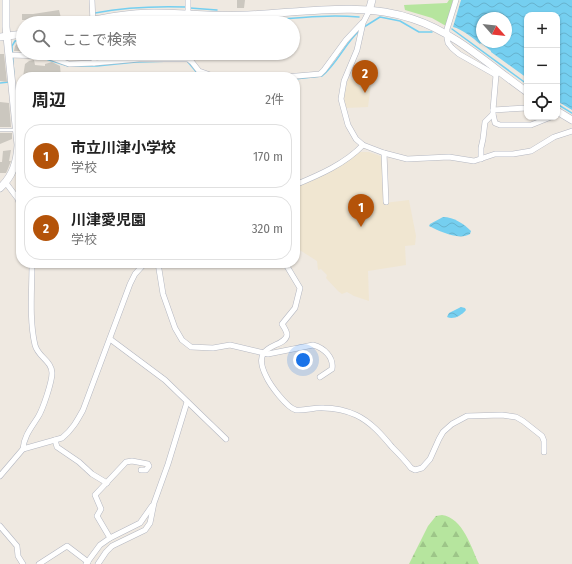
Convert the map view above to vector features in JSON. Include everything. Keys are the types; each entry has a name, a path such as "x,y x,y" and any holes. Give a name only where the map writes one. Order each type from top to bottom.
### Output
{"street":[{"path":"6,0 6,27 4,37 12,55 16,98"},
{"path":"92,0 93,16"},
{"path":"188,0 188,16"},
{"path":"372,0 362,27 357,50 344,81 341,99 348,124 356,139 363,145 406,159 449,157 474,161 495,154 518,154 531,151 554,137 572,131"},
{"path":"447,34 456,0"},
{"path":"117,16 188,10 221,16"},
{"path":"278,16 315,10 368,11 402,15 423,26 447,34 497,73 524,90"},
{"path":"300,76 320,74 346,40 362,27"},
{"path":"4,37 16,35"},
{"path":"12,55 16,55"},
{"path":"58,60 69,64 133,60"},
{"path":"190,60 199,71 202,72"},
{"path":"497,73 493,112 495,123 500,125 531,125 544,120"},
{"path":"481,159 485,122 493,112 524,108"},
{"path":"560,114 572,120"},
{"path":"300,183 343,161 363,145"},
{"path":"384,153 386,202"},
{"path":"0,188 6,183 16,164"},
{"path":"6,183 16,196"},
{"path":"0,476 23,449 26,434 39,416 44,404 52,374 49,364 36,350 33,335 32,268"},
{"path":"23,449 62,438 68,434 79,417 130,284 140,268"},
{"path":"159,268 163,294 175,328 182,340 191,346 213,348 230,345 268,354 313,345 319,347 330,357 333,364 332,369 320,377"},
{"path":"288,268 300,288 295,308 282,324 287,334 284,340 264,352 262,358 262,369 281,397 291,408 302,410 331,408 354,414 364,419 384,437 411,468 415,470 422,468 430,459 438,439 443,432 452,424 467,416 502,415 516,417 542,436 544,441 544,452"},
{"path":"110,338 164,380 226,439"},
{"path":"98,564 112,546 145,530 148,527 154,503 187,402"},
{"path":"56,440 57,447 79,462 92,474 107,483"},
{"path":"110,538 97,516 101,509 95,495 116,472 129,461 148,464 148,469 141,470"},
{"path":"39,564 67,546 87,563 100,545 110,538 140,523 154,503"},
{"path":"0,526 17,546 18,556 21,563"}],"lane":[{"path":"0,130 16,131"}],"shaded area":[{"path":"348,78 371,84 368,107 346,108 344,98"},
{"path":"360,152 369,152 383,157 384,203 409,200 416,236 415,245 405,246 406,265 368,271 369,301 347,292 342,294 326,278 327,275 321,269 318,270 317,261 300,250 300,185 318,178"}],"green space":[{"path":"449,0 453,0 446,26 432,18 405,10 404,5 447,3"},
{"path":"442,515 449,517 461,527 479,564 409,564 428,526 436,516"}],"water":[{"path":"461,0 572,0 572,110 560,103 560,12 524,12 524,76 487,48 512,48 512,12 476,12 476,41 453,27"},
{"path":"443,217 451,218 462,223 471,231 470,234 465,236 455,236 443,233 429,226"},
{"path":"461,307 465,308 466,310 462,314 454,318 447,317 449,313"}],"building":[{"path":"237,0 245,0 244,8 237,8"},
{"path":"59,10 60,16 22,16 22,14"},
{"path":"0,54 4,54 7,82 0,81"},
{"path":"34,60 35,65 45,66 45,64 52,62 60,66 61,72 24,72 25,64"},
{"path":"0,102 9,103 11,127 0,127"},
{"path":"0,133 12,133 12,139 0,144"},
{"path":"11,150 9,161 11,161 7,171 6,173 0,173 0,162 2,162 3,151"}],"waterway":[{"path":"95,13 140,7 186,7"},
{"path":"190,8 217,10"},
{"path":"300,17 324,16 359,17"},
{"path":"364,27 380,17 400,21 419,32 432,32"},
{"path":"452,29 524,82"},
{"path":"300,78 322,76 332,66 359,31"},
{"path":"14,78 12,46 16,41"},
{"path":"49,60 68,66 97,66 136,62 174,61"},
{"path":"188,62 196,72"},
{"path":"0,83 9,82"},
{"path":"560,106 572,113"}],"place":[{"name":"川津愛児園","path":"365,93"},
{"name":"市立川津小学校","path":"361,227"}]}
